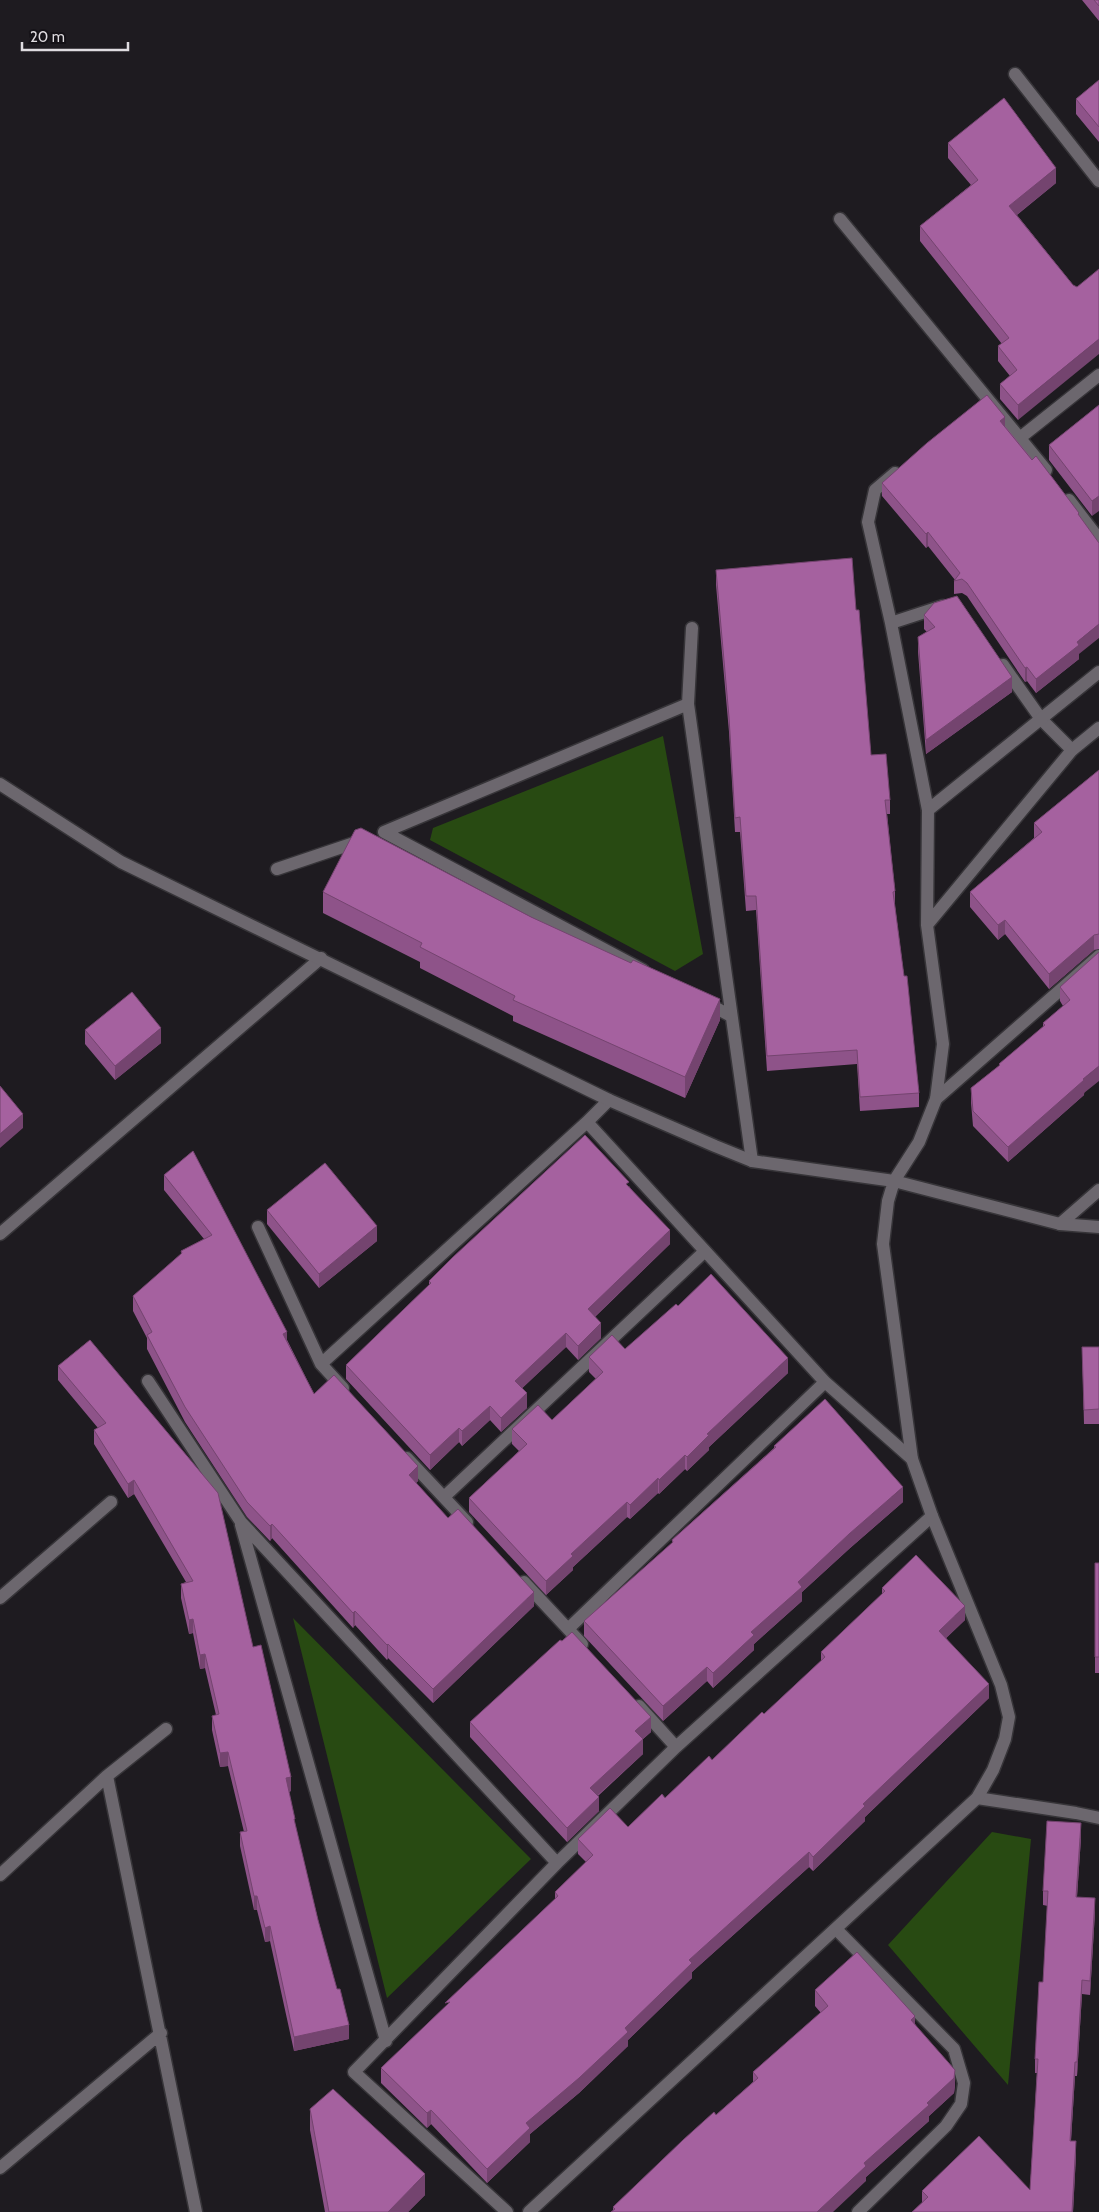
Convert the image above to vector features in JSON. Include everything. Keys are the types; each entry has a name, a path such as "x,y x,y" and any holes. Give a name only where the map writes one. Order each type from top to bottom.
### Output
{"street":[{"path":"1015,74 1099,181"},
{"path":"840,219 983,399 1021,437 1051,476"},
{"path":"1021,437 1099,375"},
{"path":"529,2212 977,1798 994,1770 1005,1739 1009,1716 1001,1685 932,1516 912,1459 883,1244 888,1201 894,1181 919,1142 936,1099 944,1044 927,925 928,810 891,623 868,522 875,490 904,465"},
{"path":"1063,492 1099,539"},
{"path":"891,623 951,604"},
{"path":"692,628 688,704 752,1161"},
{"path":"997,656 1041,720 1072,750"},
{"path":"928,810 1099,672"},
{"path":"277,869 384,832 688,704"},
{"path":"927,925 1072,750 1099,728"},
{"path":"0,784 121,862 609,1100 752,1161 894,1181 1060,1224 1099,1227"},
{"path":"384,832 653,975"},
{"path":"936,1099 1099,956"},
{"path":"0,1234 321,958"},
{"path":"696,998 731,1016"},
{"path":"321,1364 609,1100"},
{"path":"587,1122 825,1382 912,1459"},
{"path":"1060,1224 1099,1190"},
{"path":"258,1227 321,1364 353,1399"},
{"path":"444,1497 704,1252"},
{"path":"148,1381 240,1522 557,1863"},
{"path":"568,1629 825,1382"},
{"path":"398,1448 476,1532"},
{"path":"0,1598 111,1502"},
{"path":"507,2212 354,2072 557,1863 676,1747 932,1516"},
{"path":"240,1522 386,2041"},
{"path":"516,1573 593,1656"},
{"path":"632,1698 676,1747"},
{"path":"0,1875 107,1776 166,1729"},
{"path":"107,1776 161,2033 196,2212"},
{"path":"977,1798 1076,1812 1099,1818"},
{"path":"836,1929 954,2049 964,2083 961,2104 946,2126 858,2212"},
{"path":"0,2168 161,2033"}],"green space":[{"path":"663,736 703,954 675,971 430,840 433,828"},
{"path":"293,1618 531,1859 387,1998"},
{"path":"992,1832 1031,1839 1008,2085 888,1945"}],"building":[{"path":"1099,80 1099,127 1076,99"},
{"path":"1004,98 1056,168 1009,206 1073,285 1077,287 1099,269 1099,339 1018,405 1000,384 1017,370 998,346 1009,338 920,226 978,180 948,143"},
{"path":"987,395 1005,417 1000,421 1032,460 1036,456 1099,543 1099,624 1077,642 1079,645 1036,679 1027,667 1025,668 967,583 962,579 954,581 960,573 928,532 926,534 882,483 927,443"},
{"path":"1099,405 1099,496 1092,501 1049,445"},
{"path":"852,558 856,610 859,610 871,755 886,754 890,800 885,800 895,891 893,892 904,976 907,976 919,1093 860,1097 857,1050 767,1056 756,896 746,896 740,817 735,818 729,717 716,570"},
{"path":"957,596 1012,677 926,740 918,637 935,627 924,615 934,603"},
{"path":"1099,770 1099,934 1094,935 1049,974 1005,920 998,925 970,892 1042,832 1034,823"},
{"path":"361,828 531,917 631,963 633,960 720,999 685,1077 513,1000 515,996 420,947 422,943 323,892 355,830"},
{"path":"1099,952 1099,1066 1008,1147 973,1111 971,1088 1045,1025 1043,1023 1070,1000 1060,987"},
{"path":"132,992 161,1028 115,1066 85,1030"},
{"path":"0,1086 23,1114 0,1134"},
{"path":"585,1135 629,1182 626,1184 670,1230 588,1309 601,1323 578,1346 566,1333 515,1381 527,1393 501,1418 490,1406 462,1431 459,1428 430,1455 346,1365 431,1283 429,1281 453,1257"},
{"path":"193,1151 287,1332 283,1334 314,1394 334,1375 418,1466 409,1475 448,1518 458,1509 534,1592 433,1689 355,1611 353,1613 272,1524 270,1526 247,1502 185,1407 147,1335 152,1332 133,1296 182,1253 181,1251 212,1235 164,1175"},
{"path":"325,1163 377,1226 319,1274 267,1210"},
{"path":"711,1274 788,1358 707,1434 709,1435 687,1457 685,1455 630,1505 627,1502 571,1554 573,1556 546,1581 469,1498 527,1444 512,1429 538,1405 552,1420 603,1372 589,1357 612,1335 625,1349 676,1304 678,1306"},
{"path":"90,1340 218,1493 253,1647 261,1645 291,1777 286,1778 294,1819 318,1920 337,1989 340,1989 349,2025 294,2037 270,1926 265,1928 257,1896 254,1896 240,1832 247,1831 228,1752 220,1753 212,1716 219,1714 205,1654 200,1655 193,1619 189,1620 181,1584 193,1581 134,1480 128,1484 94,1430 106,1423 58,1366"},
{"path":"1082,1347 1099,1347 1099,1409 1084,1410"},
{"path":"825,1399 903,1487 798,1582 802,1587 751,1632 754,1635 713,1673 707,1667 663,1706 584,1621 673,1542 672,1540 776,1447 774,1446"},
{"path":"916,1555 965,1606 939,1631 989,1684 863,1804 865,1806 813,1857 809,1852 689,1960 692,1963 625,2028 628,2032 579,2078 526,2123 530,2128 487,2169 431,2110 427,2113 381,2068 450,2002 445,2003 558,1896 555,1892 593,1855 578,1839 610,1808 628,1827 662,1794 665,1798 709,1756 712,1760 762,1712 764,1714 825,1657 821,1652 885,1591 882,1588"},
{"path":"1095,1563 1099,1563 1099,1657 1095,1657"},
{"path":"572,1632 651,1717 635,1731 643,1739 590,1788 599,1797 567,1828 470,1722 560,1640 562,1641"},
{"path":"1047,1821 1081,1823 1076,1897 1095,1898 1090,1981 1082,1980 1077,2062 1075,2062 1070,2141 1076,2141 1072,2212 912,2212 928,2197 922,2191 979,2136 1030,2190 1038,2059 1035,2059 1039,1982 1043,1982 1048,1891 1043,1891"},
{"path":"857,1952 915,2016 911,2020 955,2070 954,2078 927,2103 929,2105 864,2163 866,2166 817,2212 611,2212 615,2209 613,2207 683,2140 714,2112 716,2115 758,2078 753,2072 828,2006 815,1990"},
{"path":"333,2089 425,2174 388,2212 329,2212 310,2109"}]}
